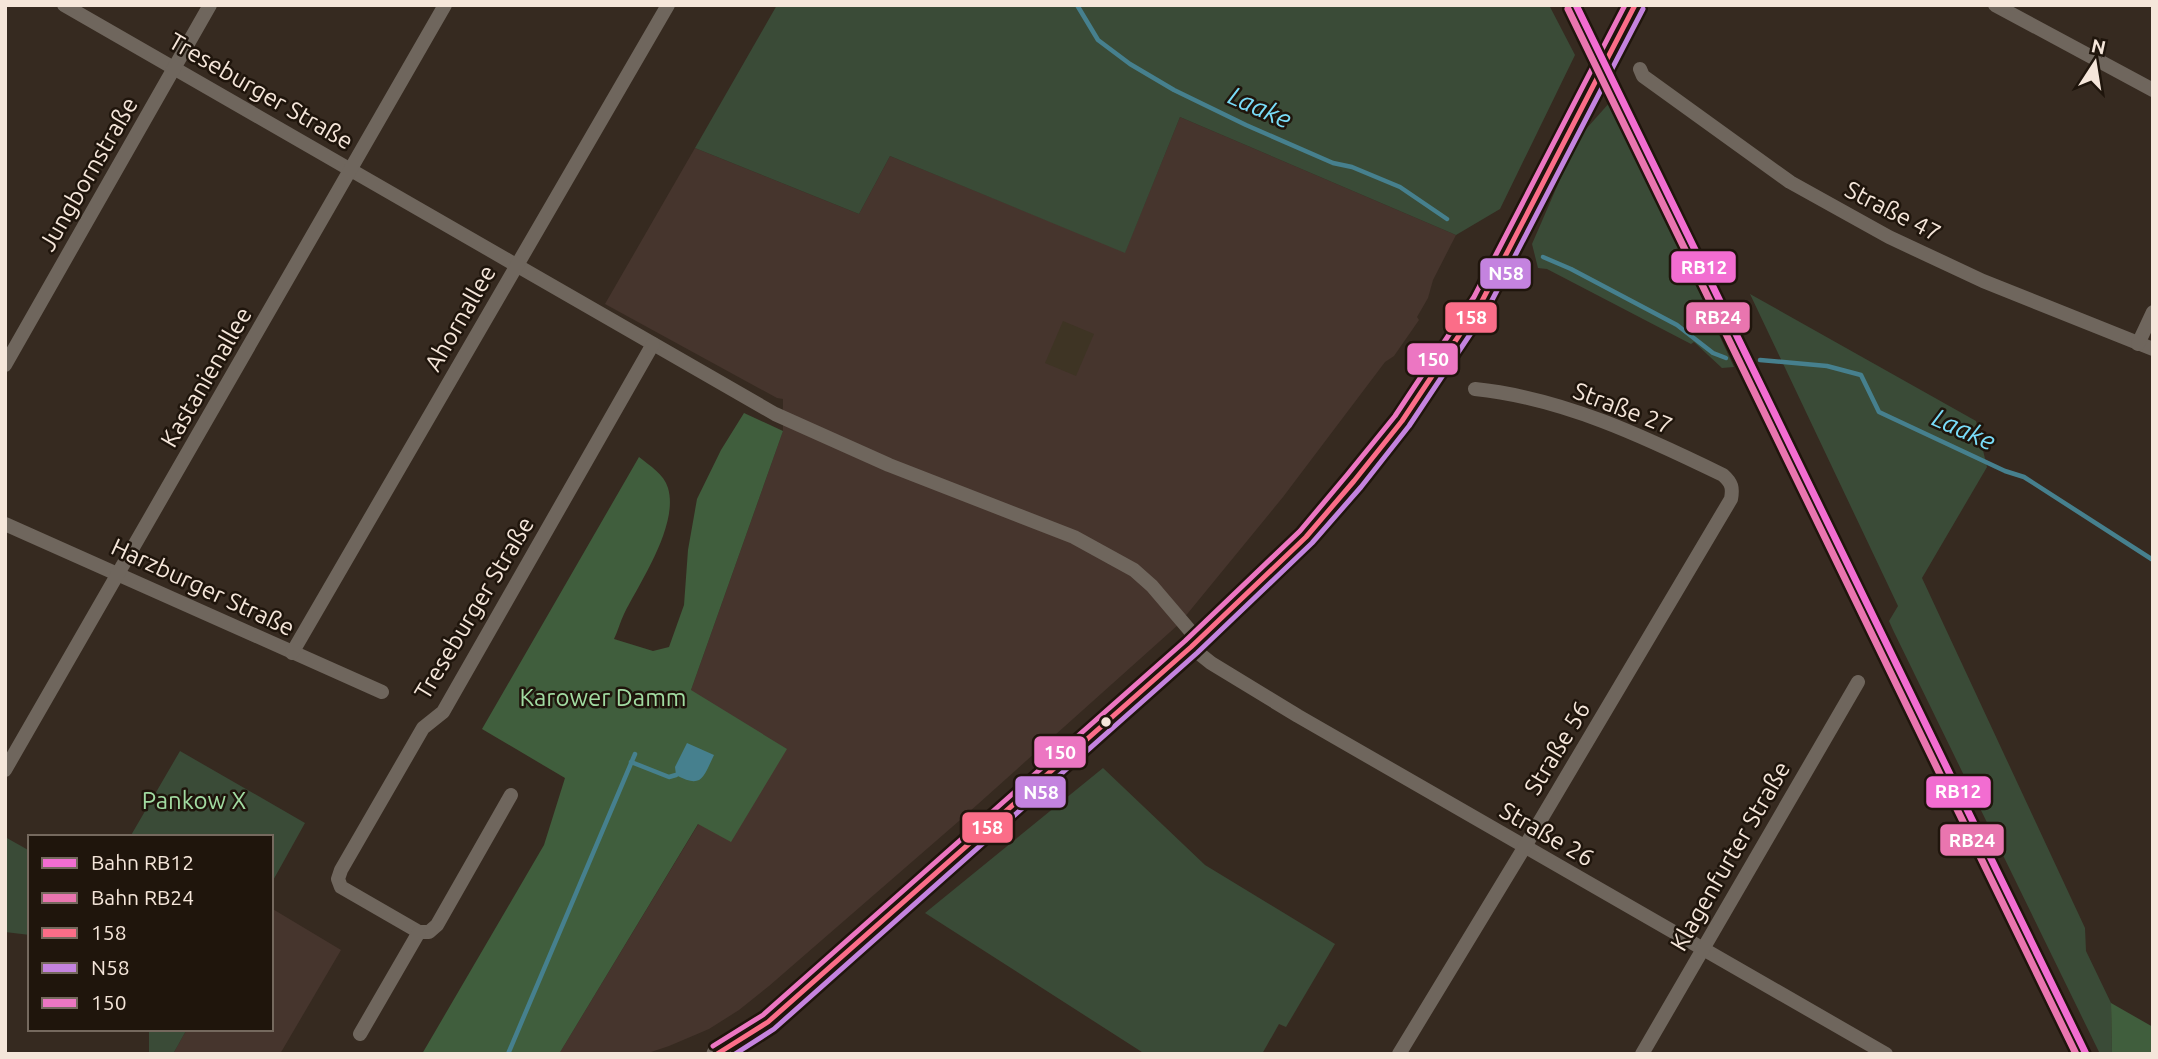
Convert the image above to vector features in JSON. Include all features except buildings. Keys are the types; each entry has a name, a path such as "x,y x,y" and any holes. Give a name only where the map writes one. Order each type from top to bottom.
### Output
{"main road":[{"path":"717,1054 768,1022 1195,643 1306,537 1402,421 1482,302 1635,5"}],"street":[{"name":"Treseburger Straße","path":"64,5 784,418 889,465 1074,537 1134,570 1152,586 1195,643"},
{"name":"Jungbornstraße","path":"5,365 209,5"},
{"name":"Kastanienallee","path":"5,770 445,5"},
{"name":"Ahornallee","path":"292,653 668,5"},
{"path":"1995,5 2153,90"},
{"name":"Straße 47","path":"1640,69 1643,76 1790,182 1889,237 1983,281 2153,349"},
{"path":"2138,344 2153,312"},
{"name":"Treseburger Straße","path":"419,932 341,887 338,879 341,870 423,729 443,712 653,344"},
{"name":"Straße 27","path":"1475,389 1534,400 1638,434 1723,475 1731,482 1731,499"},
{"name":"Straße 56","path":"1399,1054 1731,499"},
{"name":"Harzburger Straße","path":"5,524 382,692"},
{"name":"Straße 26","path":"1195,643 1211,663 1286,709 1886,1054"},
{"name":"Klagenfurter Straße","path":"1642,1054 1858,682"},
{"path":"360,1034 419,932 429,932 437,925 511,795"}],"shaded area":[{"path":"1180,117 1456,235 1433,280 1428,298 1417,317 1419,320 1394,356 1385,362 1283,497 1179,624 769,986 709,1029 645,1054 559,1054 699,823 731,841 691,690 783,431 783,399 605,304 695,148 859,214 890,156 1125,252"},
{"path":"1063,321 1094,334 1076,376 1045,363"},
{"path":"273,909 341,950 280,1054 173,1054 186,1031 273,1031"}],"green space":[{"path":"777,5 1549,5 1575,55 1500,209 1456,235 1180,117 1125,253 890,156 859,214 695,148"},
{"path":"1611,101 1734,367 1722,368 1694,342 1691,344 1547,269 1538,268 1532,244 1578,138"},
{"path":"1750,294 1976,421 1987,467 1922,578 2085,928 2086,951 2111,1003 2112,1054 2100,1054 1893,630 1889,621 1898,606"},
{"name":"Karower Damm","path":"744,413 783,431 691,690 787,749 731,842 698,824 559,1054 422,1054 544,845 565,778 482,729 639,457 666,483 670,503 668,519 656,553 614,639 653,651 669,647 684,605 688,550 697,499 721,450"},
{"name":"Pankow X","path":"180,751 305,823 273,880 273,835 131,835"},
{"path":"1103,768 1205,865 1335,944 1286,1027 1279,1024 1262,1054 1145,1054 925,913"},
{"path":"5,837 28,850 28,935 5,932"},
{"path":"2111,1003 2153,1027 2153,1054 2112,1054"},
{"path":"149,1031 186,1031 173,1054 149,1054"}],"water":[{"path":"687,743 714,755 704,775 697,781 676,775 675,767"}],"waterway":[{"name":"Laake","path":"1077,5 1098,40 1130,64 1174,90 1333,163 1352,167 1400,187 1447,219"},
{"name":"Laake","path":"1543,257 1677,325 1713,353 1726,358"},
{"name":"Laake","path":"1760,360 1827,366 1861,375 1879,412 2005,471 2024,477 2153,560"},
{"path":"508,1054 635,754"},
{"path":"631,762 669,777 676,775"}],"rail line":[{"name":"RB12","path":"1576,5 2086,1054"},
{"name":"RB24","path":"1568,9 2076,1054"}],"transit line":[{"name":"150","path":"713,1046 763,1015 1185,641 1300,531 1395,416 1474,297 1625,5"},
{"name":"158","path":"717,1054 768,1022 1191,647 1306,537 1402,421 1482,301 1635,5"},
{"name":"N58","path":"735,1054 774,1029 1197,653 1312,543 1361,487 1409,426 1489,306 1643,9"}]}
